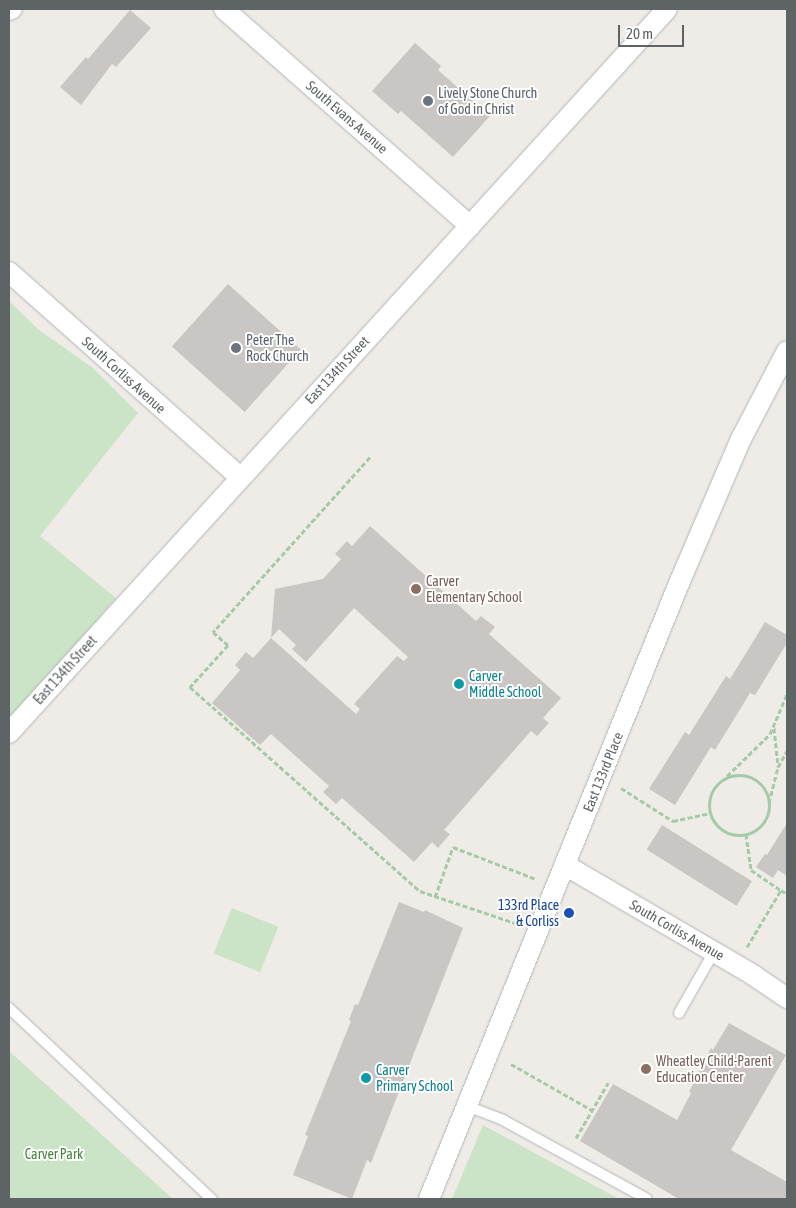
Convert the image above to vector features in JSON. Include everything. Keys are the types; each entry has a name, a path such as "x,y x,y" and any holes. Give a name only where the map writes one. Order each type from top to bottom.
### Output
{"street":[{"name":"South Evans Avenue","path":"224,9 470,226"},
{"name":"East 134th Street","path":"9,733 667,9"},
{"name":"South Corliss Avenue","path":"9,272 240,477"},
{"name":"East 133rd Place","path":"429,1199 676,590 741,439 787,350"},
{"name":"South Corliss Avenue","path":"565,865 714,952 787,998"}],"lane":[{"path":"680,1013 714,952"},
{"path":"9,1008 212,1199"},
{"path":"467,1106 501,1119 647,1199"}],"path":[{"path":"370,457 213,632 228,645 190,687 420,891 519,924"},
{"path":"787,694 770,734 712,791 710,813 717,826 730,834 746,834 760,826 765,819 778,768 787,751"},
{"path":"774,727 778,768"},
{"path":"722,780 739,774 756,780 763,786 769,803"},
{"path":"621,788 673,821 710,813"},
{"path":"746,834 751,870 787,894"},
{"path":"435,897 453,847 538,880"},
{"path":"747,947 781,890"},
{"path":"511,1064 592,1110"},
{"path":"576,1138 608,1083"}],"green space":[{"path":"9,301 39,330 93,368 138,413 40,536 116,598 9,721"},
{"path":"232,908 278,927 260,972 214,953"},
{"name":"Carver Park","path":"9,1051 173,1199 9,1199"},
{"path":"483,1125 619,1199 452,1199"}],"building":[{"path":"130,10 151,28 116,67 112,64 81,105 60,87 86,57 88,59"},
{"name":"Lively Stone Church of God in Christ","path":"415,43 441,66 438,70 490,116 453,157 401,111 398,114 372,91"},
{"name":"Peter The Rock Church","path":"228,284 301,350 245,412 172,346"},
{"name":"Carver Middle School","path":"370,526 476,621 481,616 495,627 489,634 561,698 543,718 549,723 537,736 531,731 444,830 450,834 438,848 432,842 414,862 342,798 336,804 323,792 329,786 271,734 260,745 212,703 240,670 235,665 246,652 253,658 271,638 275,589 323,579 341,559 335,554 347,541 352,546","holes":["354,608 408,657 404,661 397,656 354,704 360,709 356,714 271,638 279,629 296,645 292,649 306,662"]},
{"path":"765,622 787,635 787,643 755,695 750,693 715,750 711,747 675,805 649,789 685,732 689,735 726,676 730,679"},
{"path":"787,823 787,876 778,870 773,878 756,867 765,854 767,855"},
{"path":"662,825 752,881 737,906 647,850"},
{"name":"Carver Primary School","path":"399,902 424,912 425,910 463,928 371,1163 367,1160 352,1199 293,1175 308,1136 305,1135 351,1021 349,1020 355,1004 358,1005"},
{"path":"729,1023 786,1055 731,1150 787,1182 786,1199 679,1199 580,1141 613,1084 677,1120 711,1048 713,1050"}],"place":[{"name":"Lively Stone Church of God in Christ","path":"428,101"},
{"name":"Peter The Rock Church","path":"236,348"},
{"name":"Carver Elementary School","path":"416,589"},
{"name":"Carver Middle School","path":"459,684"},
{"name":"133rd Place & Corliss","path":"569,913"},
{"name":"Wheatley Child-Parent Education Center","path":"646,1069"},
{"name":"Carver Primary School","path":"366,1078"}]}
